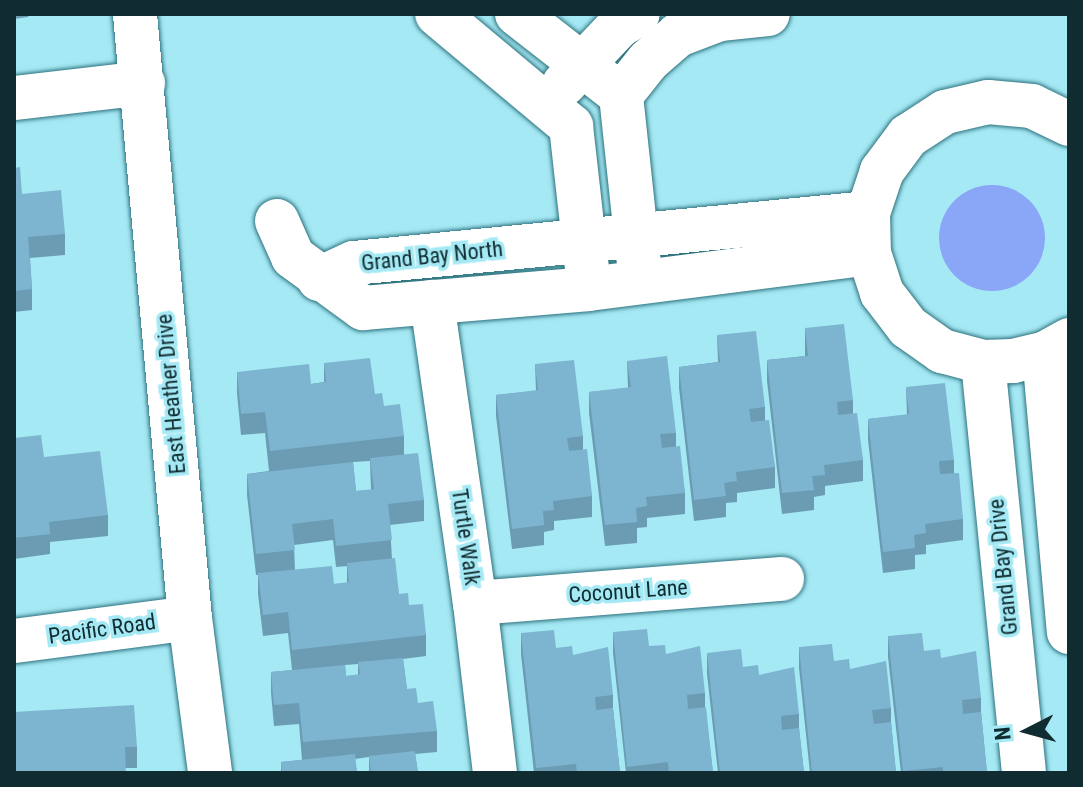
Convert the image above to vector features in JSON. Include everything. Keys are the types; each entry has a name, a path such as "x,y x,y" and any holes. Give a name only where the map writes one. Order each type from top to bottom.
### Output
{"street":[{"name":"East Heather Drive","path":"135,14 190,618 210,773"},
{"path":"437,14 571,126 589,289"},
{"path":"517,14 621,95"},
{"path":"545,104 619,26 638,14"},
{"path":"641,282 621,95 648,61 678,35 720,19 768,14"},
{"path":"14,98 143,83"},
{"path":"1069,124 1032,106 988,102 945,112 908,136 882,171 868,233 882,293 908,327 942,351 983,362 1013,361 1056,347 1069,623"},
{"path":"277,221 293,257 319,279"},
{"name":"Grand Bay North","path":"319,279 354,263 635,236 868,233"},
{"name":"Grand Bay North","path":"319,279 363,308 641,282 868,233"},
{"name":"Turtle Walk","path":"432,302 475,603 495,773"},
{"name":"Grand Bay Drive","path":"983,362 1024,773"},
{"name":"Coconut Lane","path":"475,603 782,579"},
{"name":"Pacific Road","path":"14,641 190,618"}],"water":[{"path":"992,185 1012,189 1029,201 1041,218 1045,238 1041,258 1029,275 1012,287 992,291 972,287 955,275 943,258 939,238 943,218 955,201 972,189"}],"building":[{"path":"20,167 22,194 61,190 65,234 28,237 32,289 14,291 14,168"},
{"path":"844,324 853,400 837,402 838,415 857,413 863,460 824,465 825,475 812,476 814,490 782,493 767,360 808,356 805,328"},
{"path":"756,331 765,407 749,409 751,422 769,420 775,467 736,472 737,481 724,483 726,496 694,500 679,367 720,362 717,335"},
{"path":"667,356 676,433 660,434 662,448 680,446 685,493 646,497 647,506 636,508 637,522 605,525 589,392 631,387 627,361"},
{"path":"370,358 375,394 382,393 384,406 400,404 404,436 270,451 265,412 241,414 237,372 309,364 311,384 326,382 324,363"},
{"path":"574,360 583,436 567,438 569,451 587,449 592,496 553,501 554,510 543,511 544,525 512,529 496,395 538,390 535,364"},
{"path":"945,383 954,460 939,461 940,474 959,473 963,519 925,524 926,533 914,535 915,548 883,552 868,419 909,414 906,387"},
{"path":"41,435 44,457 100,451 108,515 49,522 50,534 14,538 14,438"},
{"path":"418,453 424,500 388,504 392,540 336,546 333,519 292,524 295,550 256,554 247,474 353,462 356,491 374,489 370,458"},
{"path":"395,558 399,594 408,593 409,605 423,604 426,635 292,650 288,612 263,615 258,573 332,566 334,584 349,582 347,563"},
{"path":"647,629 649,646 665,645 666,654 700,646 705,693 687,695 688,709 706,707 713,773 669,773 668,762 627,767 613,632"},
{"path":"554,630 556,648 572,646 573,655 608,647 613,695 595,697 596,710 613,708 620,773 577,773 576,764 536,768 521,633"},
{"path":"922,633 924,651 940,649 941,658 976,651 981,698 962,700 963,714 981,712 987,773 943,773 943,767 903,771 888,636"},
{"path":"832,644 834,661 849,659 850,669 886,661 891,708 872,710 874,724 891,722 896,773 812,773 799,647"},
{"path":"741,649 743,667 758,665 759,675 794,667 799,714 781,716 782,730 799,728 804,773 720,773 707,653"},
{"path":"403,658 407,689 416,688 418,703 433,701 437,731 303,742 299,703 274,705 271,672 345,665 346,676 360,674 358,662"},
{"path":"134,705 137,747 125,747 126,773 14,773 14,712"},
{"path":"415,751 418,773 371,773 369,756"},
{"path":"355,754 357,773 282,773 281,762"}]}
